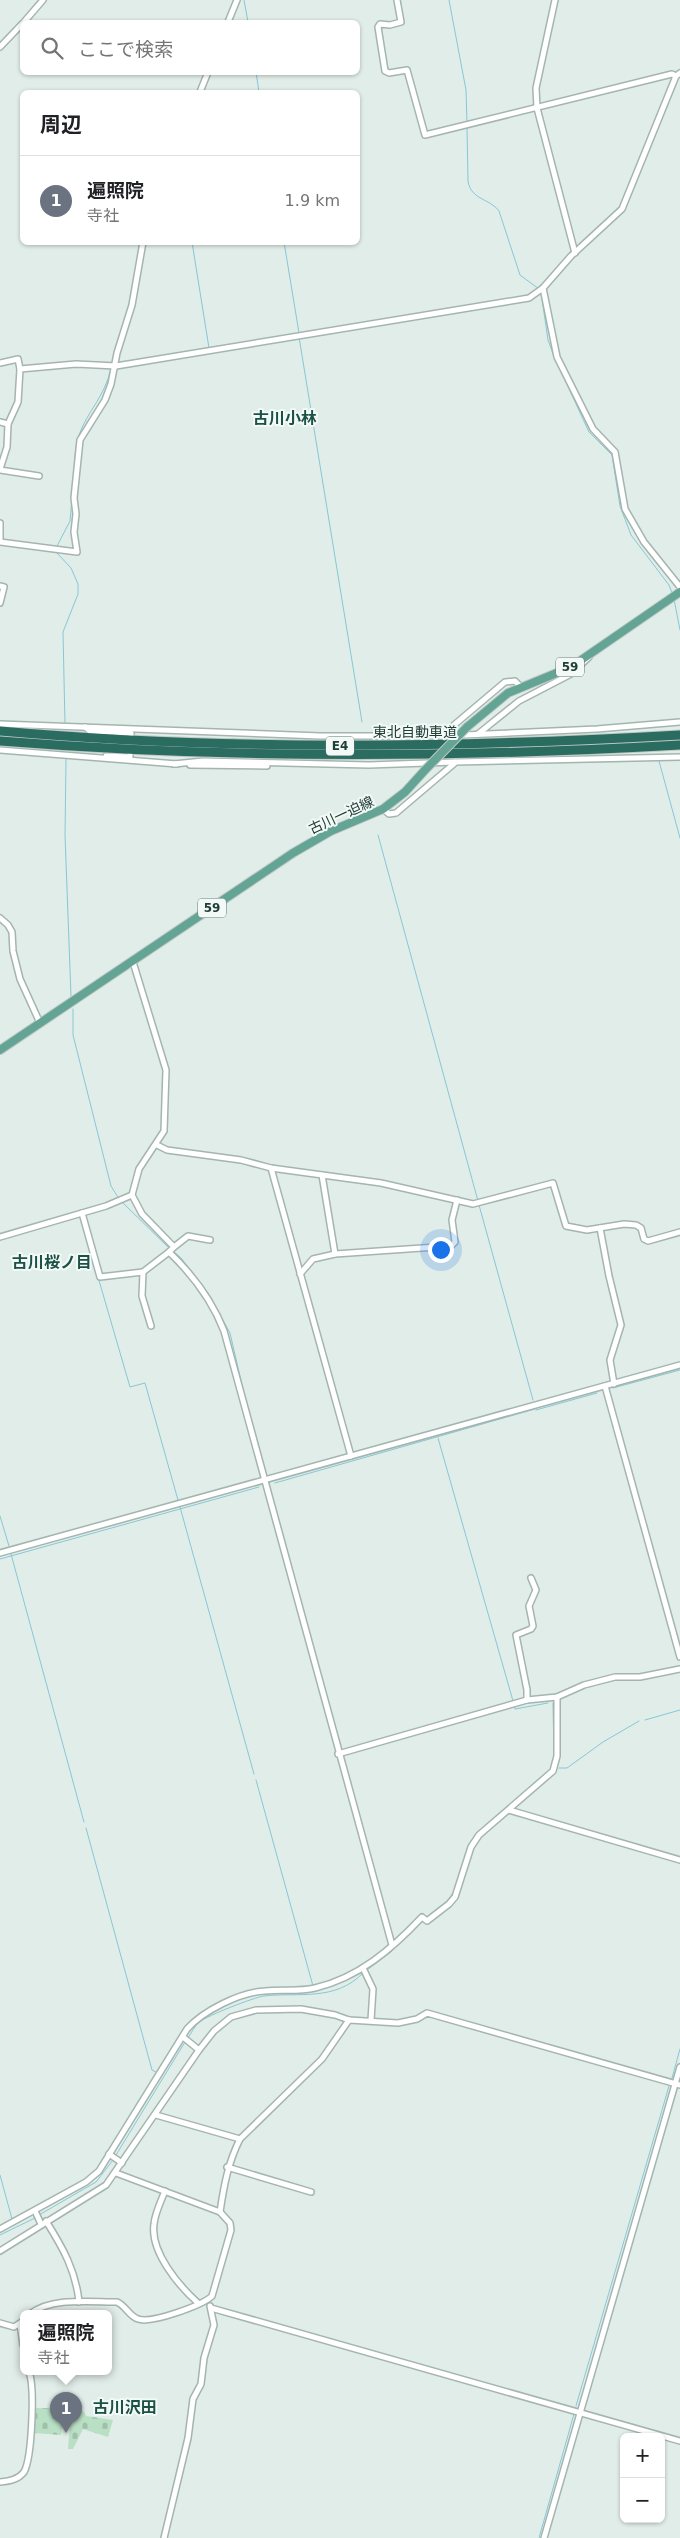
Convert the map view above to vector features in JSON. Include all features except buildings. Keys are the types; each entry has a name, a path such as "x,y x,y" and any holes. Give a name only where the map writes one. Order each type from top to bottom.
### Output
{"highway":[{"name":"東北自動車道","path":"0,731 135,740 310,746 460,745 680,735"},
{"name":"東北自動車道","path":"0,742 76,747 301,755 424,755 680,745"}],"main road":[{"name":"古川一迫線","path":"0,1050 319,837 383,809 405,792 498,699 520,686 561,672 677,593"}],"street":[{"path":"26,20 44,0"},
{"path":"229,20 237,0"},
{"path":"20,368 76,364 113,366 523,300 540,290 575,253 622,209 678,74 425,135 407,70 389,73 385,71 378,27 380,24 401,22 397,0"},
{"path":"555,0 536,88 537,108 575,253"},
{"path":"0,47 20,26"},
{"path":"201,90 207,75"},
{"path":"0,523 0,541 56,551 77,552 74,532 76,514 74,498 78,449 84,432 105,400 113,366 132,305 142,245"},
{"path":"540,290 557,357 593,429 615,452 625,509 677,593"},
{"path":"0,363 18,359 20,368 18,402 8,424 7,447 0,469 39,476"},
{"path":"0,422 8,424"},
{"path":"0,586 4,587 0,603"},
{"path":"478,735 519,701 571,674 585,663 591,653"},
{"path":"440,736 505,682 515,681 520,686"},
{"path":"0,724 274,734 440,736 597,729 680,722"},
{"path":"84,727 90,731 131,733 131,735"},
{"path":"192,731 198,735 233,737 263,737 274,734"},
{"path":"0,750 174,764 273,766 280,764"},
{"path":"84,758 94,756 130,757 130,755"},
{"path":"174,764 234,760 280,764 369,765 680,757"},
{"path":"383,809 389,814 396,812 456,762"},
{"path":"0,918 8,925 12,932 13,951 20,979 40,1023"},
{"path":"133,962 166,1070 164,1131 157,1145 150,1150 139,1169 132,1195 142,1214 198,1283 220,1321 392,1945"},
{"path":"157,1145 167,1150 241,1160 271,1168 381,1183 478,1204 553,1183 566,1226 584,1230 636,1225 641,1228 644,1239 648,1241 680,1232"},
{"path":"271,1168 351,1456"},
{"path":"322,1175 335,1254"},
{"path":"0,1237 120,1202 132,1195"},
{"path":"300,1274 313,1259 335,1254 450,1246 455,1242 452,1220 457,1200"},
{"path":"82,1213 100,1277 143,1272 188,1236 210,1240"},
{"path":"600,1228 621,1325 610,1360 614,1384"},
{"path":"143,1272 142,1296 151,1326"},
{"path":"0,1553 680,1365"},
{"path":"605,1386 680,1657"},
{"path":"527,1700 527,1690 516,1635 531,1630 533,1626 529,1606 536,1590 531,1578"},
{"path":"340,1754 527,1700 557,1697 584,1685 615,1677 640,1677 680,1668"},
{"path":"0,2229 86,2182 99,2171 187,2029 204,2014 249,1994 266,1990 313,1989 352,1975 392,1945 422,1917 427,1921 449,1904 460,1887 474,1842 550,1775 556,1764 557,1697"},
{"path":"509,1810 680,1860"},
{"path":"363,1968 373,1990 371,2020"},
{"path":"0,2250 97,2192 116,2173 199,2050 223,2023 241,2013 301,2009 335,2014 349,2020 398,2022 417,2019 427,2013 678,2084"},
{"path":"220,2212 227,2167 240,2139 322,2059 349,2020"},
{"path":"183,2037 199,2050"},
{"path":"544,2538 678,2084 680,2067"},
{"path":"156,2115 240,2139"},
{"path":"109,2154 122,2163"},
{"path":"227,2167 311,2192"},
{"path":"37,2310 44,2306 78,2302 117,2302 133,2317 145,2321 181,2311 208,2300 212,2296 231,2230 230,2224 220,2212 116,2173"},
{"path":"165,2191 154,2223 158,2249 174,2278 198,2304"},
{"path":"35,2211 67,2256 75,2277 78,2302"},
{"path":"164,2538 188,2438 193,2399 201,2384 204,2358 214,2325 208,2300"},
{"path":"210,2308 473,2384 680,2441"},
{"path":"0,2323 14,2327 20,2323"},
{"path":"0,2482 11,2481 19,2476 30,2457 32,2384 30,2375"}],"green space":[{"path":"33,2408 67,2408 84,2412 86,2416 113,2420 108,2437 83,2429 73,2449 68,2449 70,2425 62,2427 61,2435 34,2433"}],"waterway":[{"path":"244,0 248,20"},
{"path":"449,0 466,90 467,123"},
{"path":"204,90 210,75"},
{"path":"256,75 259,90"},
{"path":"467,127 468,181 470,187 476,195 499,211 520,275 539,289"},
{"path":"192,245 209,348"},
{"path":"284,245 299,333"},
{"path":"541,292 548,340 555,359"},
{"path":"299,337 362,722"},
{"path":"558,365 589,432 612,455 620,506 631,535 669,585 672,593"},
{"path":"74,470 79,435 104,388 111,369"},
{"path":"56,548 70,521 74,476"},
{"path":"56,552 71,568 78,584 78,594 63,632 65,724"},
{"path":"674,599 680,630"},
{"path":"66,759 65,835 71,996"},
{"path":"659,761 680,838"},
{"path":"378,835 478,1201"},
{"path":"73,1009 73,1035 111,1186 119,1199"},
{"path":"122,1202 169,1248"},
{"path":"479,1205 533,1400"},
{"path":"172,1250 181,1258 208,1293 230,1333 245,1398"},
{"path":"98,1277 130,1387 145,1383 178,1500"},
{"path":"613,1388 680,1370"},
{"path":"536,1410 597,1393"},
{"path":"275,1483 535,1409"},
{"path":"438,1438 513,1701"},
{"path":"0,1559 259,1487"},
{"path":"180,1507 254,1774"},
{"path":"0,1516 9,1546"},
{"path":"11,1554 84,1822"},
{"path":"514,1705 515,1709 548,1703"},
{"path":"553,1703 554,1757"},
{"path":"645,1720 680,1710"},
{"path":"559,1768 567,1768 603,1742 639,1721"},
{"path":"256,1780 313,1986"},
{"path":"86,1828 152,2070 156,2072"},
{"path":"469,1846 476,1835"},
{"path":"374,1869 394,1941"},
{"path":"428,1916 447,1901 455,1890"},
{"path":"367,1970 391,1952 422,1921"},
{"path":"188,2038 199,2022 241,2003 264,1996 328,1992 352,1982 363,1973"},
{"path":"116,2155 185,2042"},
{"path":"672,2078 680,2049"},
{"path":"576,2406 669,2086"},
{"path":"39,2215 96,2182 113,2160"},
{"path":"0,2175 12,2219"},
{"path":"0,2235 35,2218"},
{"path":"539,2538 574,2414"}],"tunnel":[{"path":"233,738 234,759"}],"place":[{"name":"遍照院","path":"66,2433"}],"district":[{"name":"古川小林","path":"285,418"},
{"name":"古川桜ノ目","path":"52,1262"},
{"name":"古川沢田","path":"125,2407"}]}
